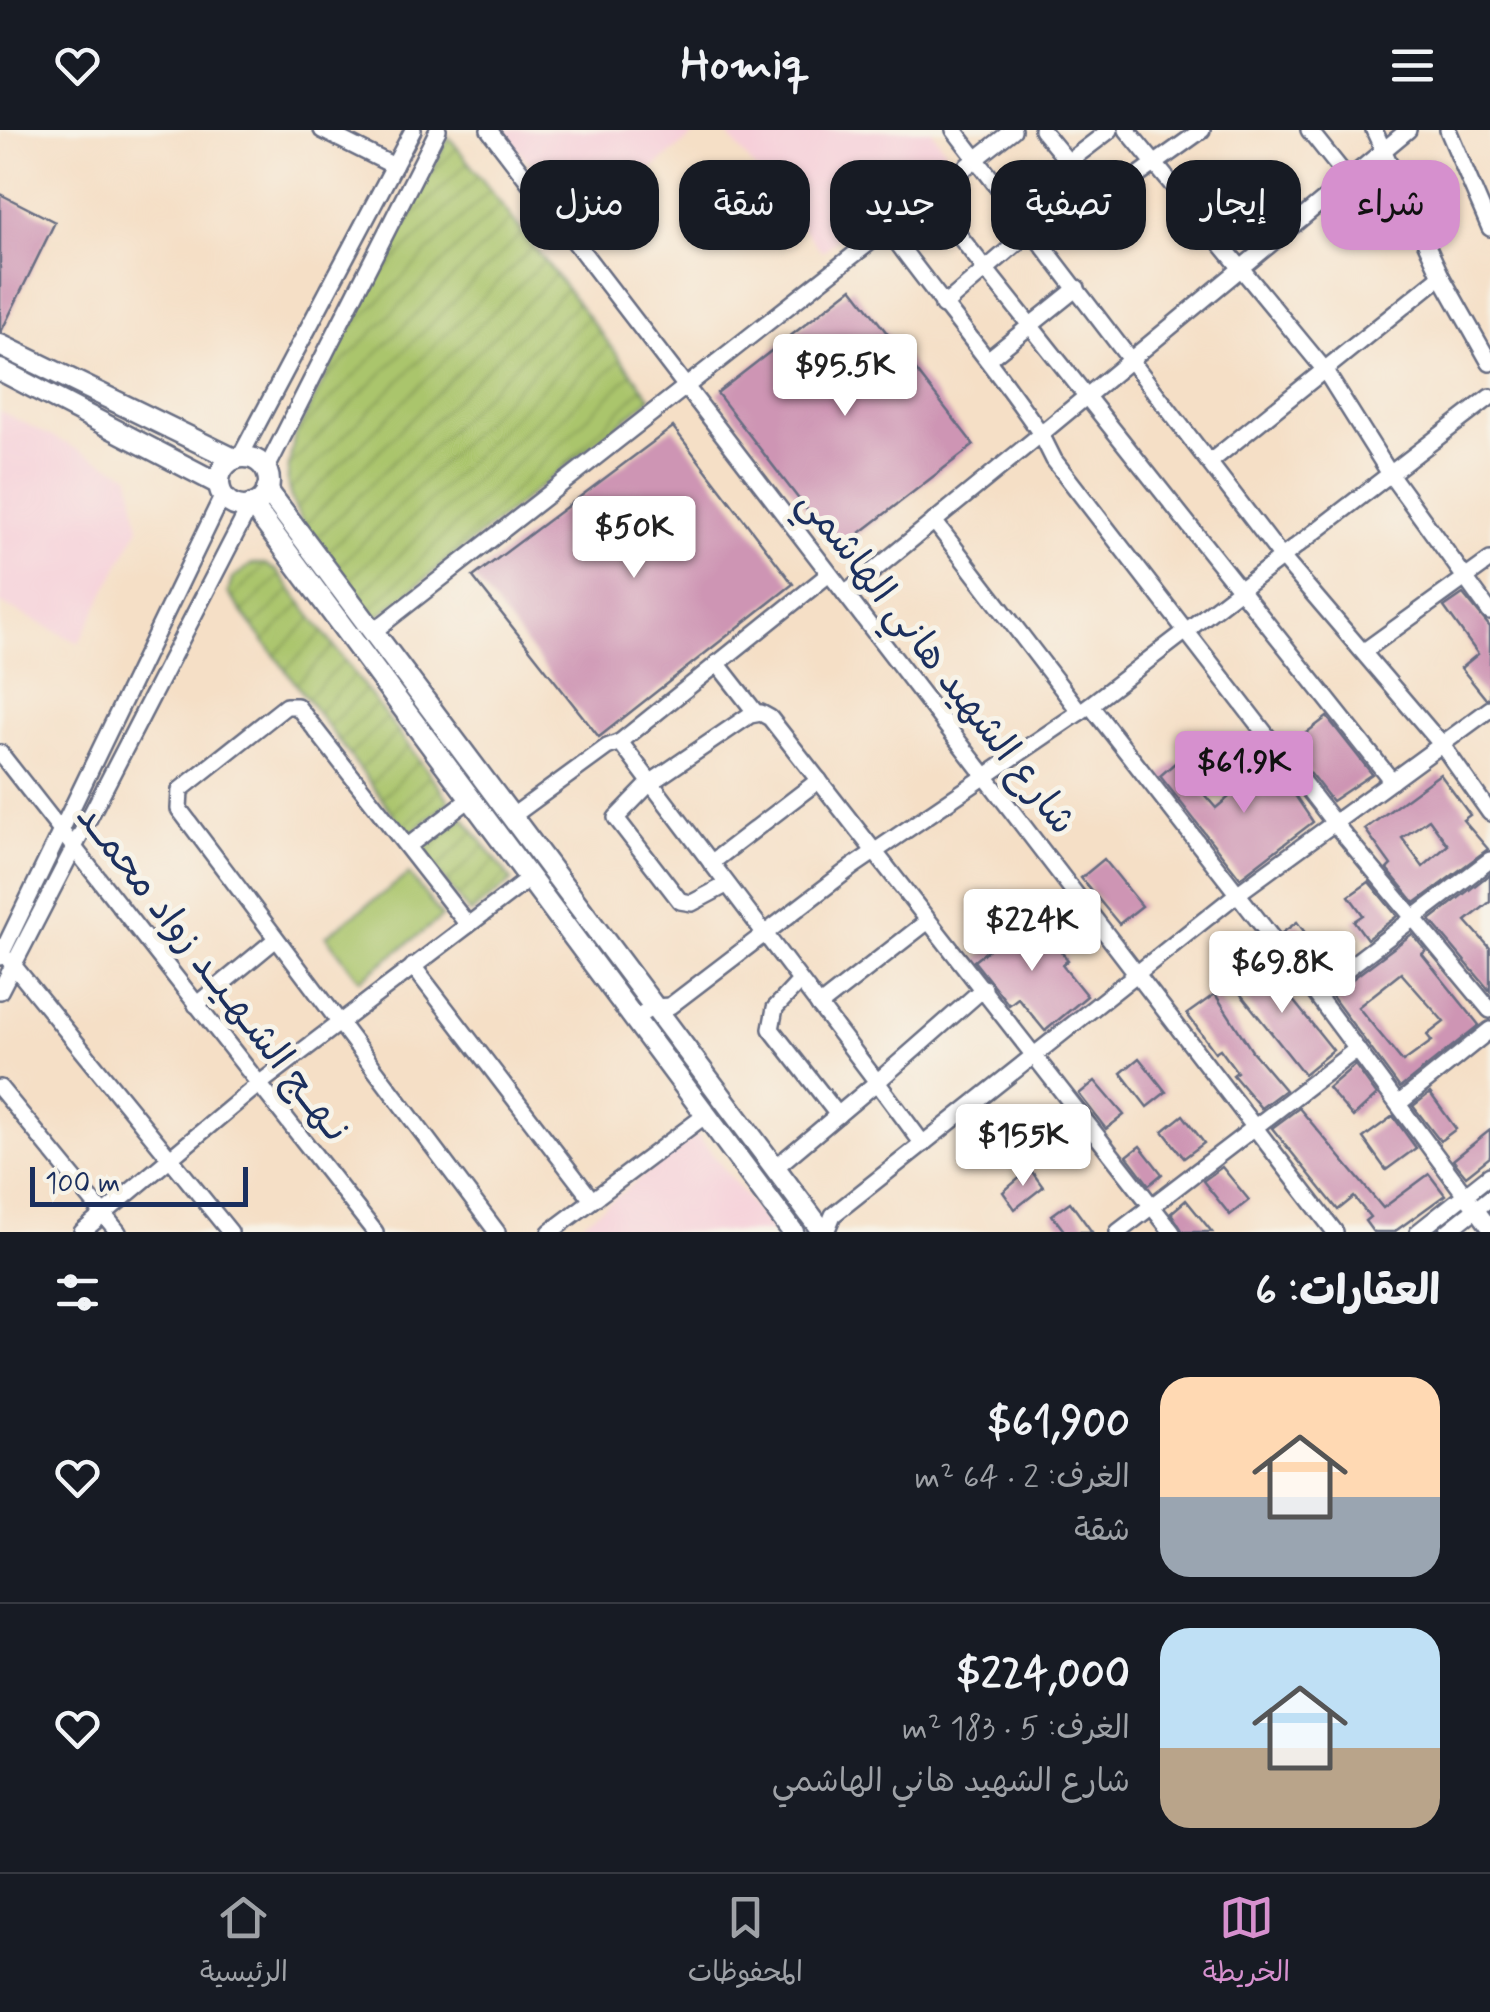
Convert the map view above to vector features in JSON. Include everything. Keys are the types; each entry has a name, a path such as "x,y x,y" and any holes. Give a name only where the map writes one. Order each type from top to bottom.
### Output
{"main road":[{"path":"0,345 237,458 254,460 259,493 471,798 794,1232"},
{"path":"0,370 221,490 235,505 259,493"},
{"path":"221,490 222,470 237,458"},
{"path":"259,493 374,631 776,1167 824,1224"}],"street":[{"path":"322,130 352,137 394,166"},
{"path":"237,458 414,130"},
{"path":"6,958 76,846 259,493 438,130"},
{"name":"شارع الشهيد هاني الهاشمي","path":"489,130 1335,1232"},
{"path":"954,130 991,175"},
{"path":"971,163 1013,130"},
{"path":"1042,130 1066,160"},
{"path":"1071,160 1110,130"},
{"path":"1127,130 1324,370 1390,474 1490,612"},
{"path":"1146,172 1202,130"},
{"path":"1309,130 1332,160"},
{"path":"1374,130 1441,276 1490,363"},
{"path":"1370,160 1408,130"},
{"path":"1448,130 1490,228"},
{"path":"845,594 1129,356 1321,202"},
{"path":"971,248 1392,781"},
{"path":"374,631 863,250"},
{"path":"902,250 943,306 990,358 1054,460 1184,631 1335,824 1490,1010"},
{"path":"943,306 1006,250"},
{"path":"1050,250 1280,555 1442,745 1490,813"},
{"path":"1210,462 1441,276"},
{"path":"990,358 1077,288"},
{"path":"640,1026 874,851 1085,709 1490,397"},
{"path":"0,991 6,958 60,826 221,490"},
{"path":"934,521 1315,993 1490,1228"},
{"path":"1364,650 1490,560"},
{"path":"514,816 620,742 829,574"},
{"path":"717,662 756,713 770,718 1172,1232"},
{"path":"468,925 297,706 286,706 184,784 177,798 179,809 497,1232"},
{"path":"794,1232 824,1224 1136,972 1490,709"},
{"path":"726,886 692,904 680,901 618,823 618,812 650,783 756,713"},
{"path":"620,742 924,1144"},
{"name":"نـهــج الشـهـيــد زواد محمــد","path":"0,753 375,1232"},
{"path":"711,863 819,780"},
{"path":"408,846 471,798"},
{"path":"1315,993 1490,860"},
{"path":"82,1232 259,1084 530,878"},
{"path":"819,1006 928,921"},
{"path":"196,1004 276,940"},
{"path":"6,958 230,1232"},
{"path":"414,966 592,1200"},
{"path":"800,982 771,1015 771,1029 838,1115"},
{"path":"776,1167 984,988"},
{"path":"1398,1104 1490,1030"},
{"path":"1118,1232 1357,1049"},
{"path":"0,1088 118,1232"},
{"path":"550,1232 707,1114"},
{"path":"1418,1232 1490,1175"},
{"path":"1447,1232 1490,1198"}],"shaded area":[{"path":"502,130 700,130 659,163 659,160 526,160"},
{"path":"724,130 931,130 946,150 934,160 830,160 830,245 822,252 810,237 810,160 748,160"},
{"path":"0,411 130,475 139,527 79,643 0,603"},
{"path":"697,1134 773,1232 571,1232"}],"green space":[{"path":"449,137 520,229 520,250 536,250 651,398 375,619 301,520 288,486 294,438"},
{"path":"252,564 265,564 278,572 450,801 409,835 228,593 232,579"},
{"path":"463,817 512,881 470,914 420,848"},
{"path":"409,874 442,917 360,980 326,936"}],"building":[{"path":"0,194 55,222 1,332 0,331"},
{"path":"852,288 974,445 838,550 717,393"},
{"path":"673,427 793,584 599,737 473,577"},
{"path":"1463,594 1490,627 1490,698 1486,699 1461,668 1478,654 1444,607"},
{"path":"1327,717 1372,774 1332,801 1289,746"},
{"path":"1272,761 1313,822 1240,878 1160,776 1176,762 1216,808"},
{"path":"1440,774 1470,815 1463,820 1488,849 1415,903 1387,869 1391,865 1365,829","holes":["1429,819 1448,845 1423,867 1402,838"]},
{"path":"1104,859 1142,906 1119,924 1081,878"},
{"path":"1490,874 1490,902 1466,921 1490,948 1490,991 1430,920"},
{"path":"1369,882 1397,916 1367,939 1354,921 1363,915 1349,896"},
{"path":"1032,916 1068,960 1062,965 1087,996 1045,1031 1018,998 1009,1005 974,961"},
{"path":"1297,922 1318,950 1332,940 1345,956 1317,977 1282,933"},
{"path":"1412,934 1426,951 1422,954 1479,1025 1400,1088 1331,995","holes":["1401,973 1444,1022 1427,1035 1432,1041 1403,1062 1358,1007"]},
{"path":"1259,958 1333,1050 1304,1074 1231,982"},
{"path":"1215,994 1252,1051 1285,1090 1261,1108 1233,1075 1237,1072 1220,1049 1215,1052 1187,1014"},
{"path":"1139,1058 1166,1092 1147,1107 1121,1073"},
{"path":"1355,1065 1377,1095 1353,1117 1328,1088"},
{"path":"1095,1081 1124,1115 1106,1129 1079,1094"},
{"path":"1430,1093 1456,1129 1440,1141 1413,1106"},
{"path":"1299,1108 1383,1208 1429,1174 1445,1195 1394,1232 1373,1232 1365,1221 1370,1217 1354,1197 1338,1210 1272,1128"},
{"path":"1183,1115 1204,1143 1184,1158 1163,1131"},
{"path":"1393,1116 1416,1148 1386,1170 1363,1138"},
{"path":"1490,1130 1490,1157 1466,1176 1453,1160"},
{"path":"1140,1146 1162,1174 1149,1185 1127,1156"},
{"path":"1222,1167 1249,1200 1230,1215 1203,1181"},
{"path":"1030,1169 1043,1187 1015,1209 1003,1192"},
{"path":"1186,1200 1212,1232 1183,1232 1171,1213"},
{"path":"1070,1202 1092,1232 1065,1232 1052,1215"}]}
